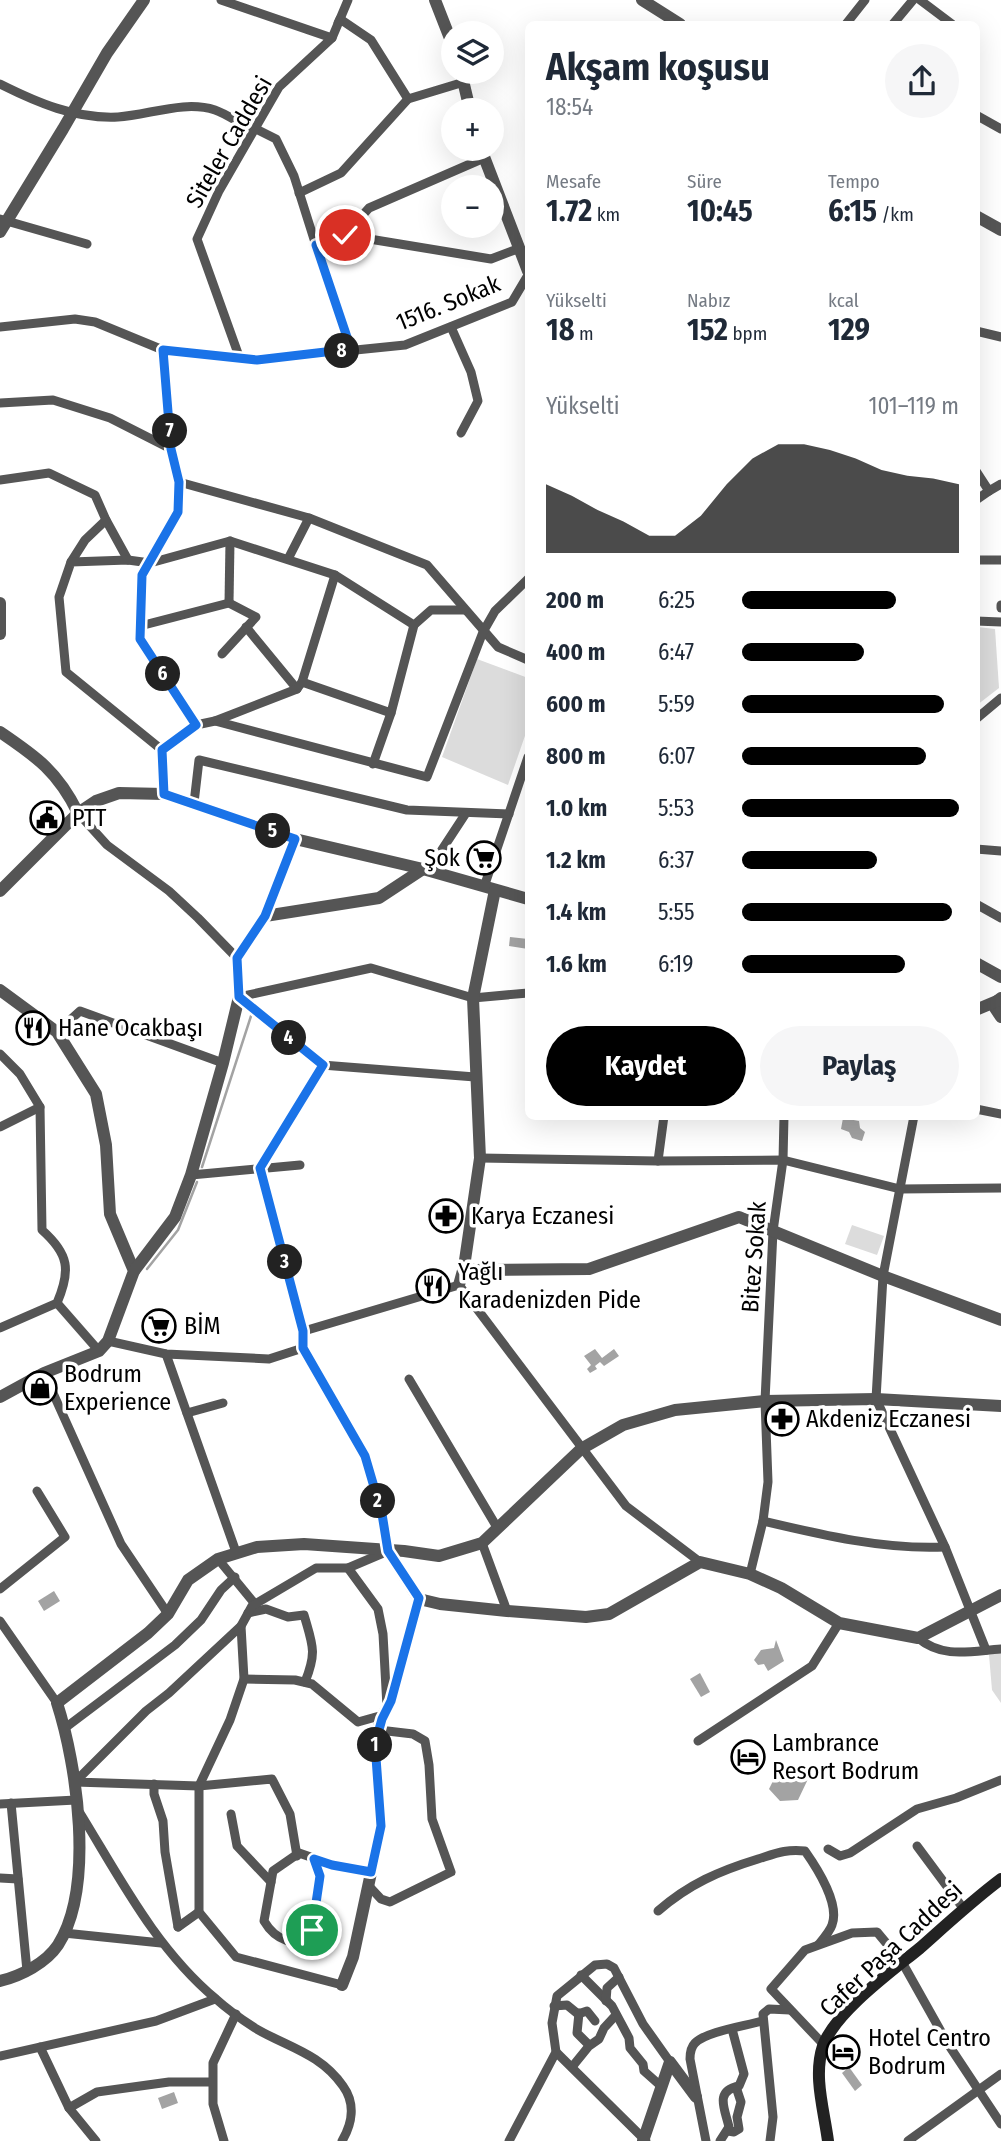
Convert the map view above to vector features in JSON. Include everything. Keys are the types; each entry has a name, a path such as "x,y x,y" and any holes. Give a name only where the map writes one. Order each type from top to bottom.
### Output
{"main road":[{"name":"Cafer Paşa Caddesi","path":"828,2141 818,2070 824,2045 832,2028 902,1962 1001,1878"}],"street":[{"path":"87,244 2,224 107,53 144,0"},
{"path":"221,0 238,3 332,38 340,19 371,40 408,99"},
{"name":"Siteler Caddesi","path":"240,359 197,239 219,191 279,87 332,38 348,0"},
{"path":"435,0 443,21"},
{"path":"642,0 675,21"},
{"path":"896,21 913,0"},
{"path":"920,0 948,21"},
{"path":"848,21 862,1"},
{"path":"0,84 30,99 72,114 118,117 180,107 214,109 276,139 294,176 351,349"},
{"path":"299,193 341,173 408,99 446,84"},
{"path":"980,117 1001,130"},
{"path":"345,235 369,208 466,161"},
{"path":"316,245 345,235 491,259 524,254 486,161"},
{"path":"980,218 1001,230"},
{"name":"1516. Sokak","path":"0,327 75,319 95,322 163,350 257,360 405,345 512,302 525,278"},
{"path":"451,327 471,372 478,401 461,433"},
{"path":"980,332 1001,337"},
{"path":"163,350 171,449 179,482 178,512 142,575 140,639 196,725"},
{"path":"0,403 53,400 110,418 171,449"},
{"path":"478,401 489,400"},
{"path":"0,480 49,473 95,495 128,560"},
{"path":"980,477 989,491"},
{"path":"179,482 309,518 427,565 498,647 525,659"},
{"path":"980,497 1001,484"},
{"path":"288,559 309,518"},
{"path":"106,520 85,540 71,562 59,597 66,672 162,750 164,794"},
{"path":"71,562 128,560 150,563 230,541 335,575 414,625"},
{"path":"229,603 230,541"},
{"path":"980,560 1001,561"},
{"path":"162,750 196,725 215,720 300,685 335,575"},
{"path":"215,720 427,777 483,632 495,611 525,582"},
{"path":"0,603 0,634"},
{"path":"141,626 229,603 256,617 222,653"},
{"path":"373,764 391,713 414,625 431,610 464,610"},
{"path":"980,621 1001,622"},
{"path":"246,627 300,685 391,713"},
{"path":"980,716 1001,698"},
{"path":"0,732 36,756 64,785 78,813 107,845 169,891 237,958"},
{"path":"194,803 200,760 407,810 509,814"},
{"path":"459,1285 480,1157 473,998 489,889 525,766"},
{"path":"0,891 78,813 96,801 119,793 164,794 295,839 425,870 525,898"},
{"path":"265,916 379,898 425,870 466,813"},
{"path":"0,1397 44,1373 99,1352 108,1341 134,1271 175,1217 191,1175 239,997 237,958 265,916 295,839"},
{"path":"980,849 1001,851"},
{"path":"980,906 1001,918"},
{"path":"980,965 1001,977"},
{"path":"239,997 371,968 473,998 525,993"},
{"path":"0,990 57,1032 96,1094 106,1145 110,1214 134,1271"},
{"path":"239,997 323,1065 475,1077"},
{"path":"980,1008 999,1004"},
{"path":"57,1032 80,1011 223,1063"},
{"path":"0,1054 20,1074 40,1107 43,1129 42,1230 55,1241 66,1262 65,1284 57,1303 0,1328"},
{"path":"323,1065 260,1168 303,1331 303,1348 365,1456 382,1514 388,1551 419,1598 440,1604 507,1612 586,1617 609,1614 700,1562"},
{"path":"0,1127 40,1107"},
{"path":"980,1110 1001,1114"},
{"path":"658,1161 663,1120"},
{"name":"Bitez Sokak","path":"750,1574 763,1521 768,1482 765,1401 773,1231 783,1160 784,1120"},
{"path":"913,1120 883,1276 876,1399 945,1547 986,1650"},
{"path":"480,1157 658,1161 783,1160 900,1189 1001,1188"},
{"path":"191,1175 300,1165"},
{"path":"464,1267 474,1270 589,1269 739,1217 883,1276 1001,1320"},
{"path":"303,1331 459,1285"},
{"path":"459,1285 626,1506 700,1562 750,1574 781,1588 839,1623 918,1638 927,1646 945,1650 970,1654 1001,1649"},
{"path":"57,1303 99,1352"},
{"path":"108,1341 166,1354 269,1359 303,1348"},
{"path":"166,1354 236,1552"},
{"path":"44,1373 121,1544 168,1614"},
{"path":"409,1379 498,1529"},
{"path":"57,1703 148,1633 168,1614 188,1580 218,1559 257,1547 304,1544 439,1556 482,1543 581,1448 623,1425 675,1410 765,1401 876,1399 1001,1406"},
{"path":"187,1413 223,1403"},
{"path":"0,1589 65,1537 37,1491"},
{"path":"763,1521 912,1549 945,1547"},
{"path":"482,1543 507,1612"},
{"path":"75,1782 146,1712 241,1626 256,1604 316,1568 348,1568 388,1551"},
{"path":"218,1559 256,1604"},
{"path":"348,1568 379,1609 383,1634 385,1712"},
{"path":"65,1728 175,1645 201,1620 234,1577"},
{"path":"918,1638 1001,1595"},
{"path":"241,1626 244,1679 230,1720 199,1786 198,1912 236,1957 342,1985 353,1957 381,1826 375,1744 391,1701 419,1598"},
{"path":"248,1613 266,1609 288,1617 304,1615 312,1641 313,1661 304,1682"},
{"path":"0,1621 57,1703 65,1728 75,1782 80,1861 78,1880 64,1933 52,1952 27,1972 0,1981"},
{"path":"698,1741 812,1666 839,1623"},
{"path":"244,1679 313,1684 358,1722 385,1712"},
{"path":"314,1859 320,1876 312,1930 305,1936 288,1941 273,1934 264,1921 273,1871 299,1853 370,1878 381,1899 390,1902 452,1872 432,1819 425,1741 413,1734 379,1730"},
{"path":"75,1782 199,1786 272,1779 289,1814 297,1856"},
{"path":"828,1849 841,1856 850,1853 917,1810 957,1798 1001,1780"},
{"path":"154,1784 154,1794 163,1821 165,1852 178,1927 198,1912"},
{"path":"11,1803 27,1972"},
{"path":"0,1804 76,1804"},
{"path":"76,1804 161,1943 215,1999 255,2028 314,2056 344,2087 351,2105 351,2126 342,2141"},
{"path":"231,1814 237,1846 271,1882"},
{"path":"917,1846 963,1908"},
{"path":"658,1911 685,1890 719,1871 788,1849 805,1851 818,1869 835,1912 832,1926 818,1945"},
{"path":"0,1878 18,1879"},
{"path":"824,2045 771,1989 805,1950 852,1933 877,1932 902,1962 948,2044 1001,2124"},
{"path":"64,1933 161,1943"},
{"path":"670,2062 644,2140 556,2052 552,2037 557,1996 581,1975 601,1963 614,1968 643,2024 696,2098"},
{"path":"581,1975 616,2014 629,2038 630,2048 643,2064 644,2071 662,2087"},
{"path":"606,2001 607,1988 619,1977"},
{"path":"0,2056 156,2021 215,1999"},
{"path":"554,2006 567,2005 579,2013 590,2013 595,2021"},
{"path":"770,2141 773,2117 763,2014 769,2009 790,2010"},
{"path":"579,2013 577,2033 589,2045"},
{"path":"224,2141 213,2104 211,2082 213,2063 236,2014"},
{"path":"572,2067 589,2045 599,2039 616,2014"},
{"path":"706,2141 696,2098 691,2050 695,2043 704,2037 762,2021"},
{"path":"629,2038 643,2024"},
{"path":"720,2141 728,2131 724,2092 742,2082 744,2074 732,2029"},
{"path":"40,2047 69,2108 96,2141"},
{"path":"509,2141 556,2052"},
{"path":"908,2141 1001,2074"},
{"path":"69,2108 97,2092 169,2082 211,2082"},
{"path":"728,2131 739,2129 737,2117 741,2102 736,2087"}],"shaded area":[{"path":"980,627 995,629 999,688 980,703"},
{"path":"477,659 525,677 525,736 508,785 442,757"},
{"path":"510,937 525,939 525,949 509,946"},
{"path":"843,1120 859,1121 860,1128 865,1132 862,1141 852,1138 849,1132 841,1129"},
{"path":"852,1225 884,1236 877,1255 845,1244"},
{"path":"595,1349 602,1358 614,1349 619,1356 604,1366 600,1362 595,1366 597,1369 590,1373 587,1369 591,1365 584,1356"},
{"path":"54,1591 60,1601 44,1611 38,1601"},
{"path":"776,1640 784,1661 768,1671 764,1664 758,1665 754,1660 761,1650 774,1648"},
{"path":"1001,1652 1001,1703 992,1690 989,1655"},
{"path":"700,1673 710,1692 701,1697 690,1679"},
{"path":"802,1772 808,1779 798,1800 780,1801 769,1789 773,1781 790,1782 796,1773"},
{"path":"849,2067 862,2085 855,2091 842,2073"},
{"path":"174,2092 178,2103 162,2109 158,2098"}],"waterway":[{"path":"202,1167 251,1016"},
{"path":"147,1269 178,1230 197,1182"}],"place":[{"name":"PTT","path":"47,818"},
{"name":"Şok","path":"484,858"},
{"name":"Hane Ocakbaşı","path":"33,1028"},
{"name":"Karya Eczanesi","path":"446,1216"},
{"name":"Yağlı Karadenizden Pide","path":"433,1286"},
{"name":"BİM","path":"159,1326"},
{"name":"Bodrum Experience","path":"40,1388"},
{"name":"Akdeniz Eczanesi","path":"782,1419"},
{"name":"Lambrance Resort Bodrum","path":"748,1757"},
{"name":"Hotel Centro Bodrum","path":"843,2052"}],"route":[{"path":"312,1930 320,1876 314,1859 371,1872 381,1826 375,1744 382,1719 391,1701 419,1598 388,1551 382,1514 365,1456 303,1348 303,1331 260,1168 323,1065 239,997 237,958 265,916 295,839 164,794 162,750 196,725 140,639 142,575 178,512 179,482 171,449 163,350 257,360 351,349 316,245 345,235"}]}
